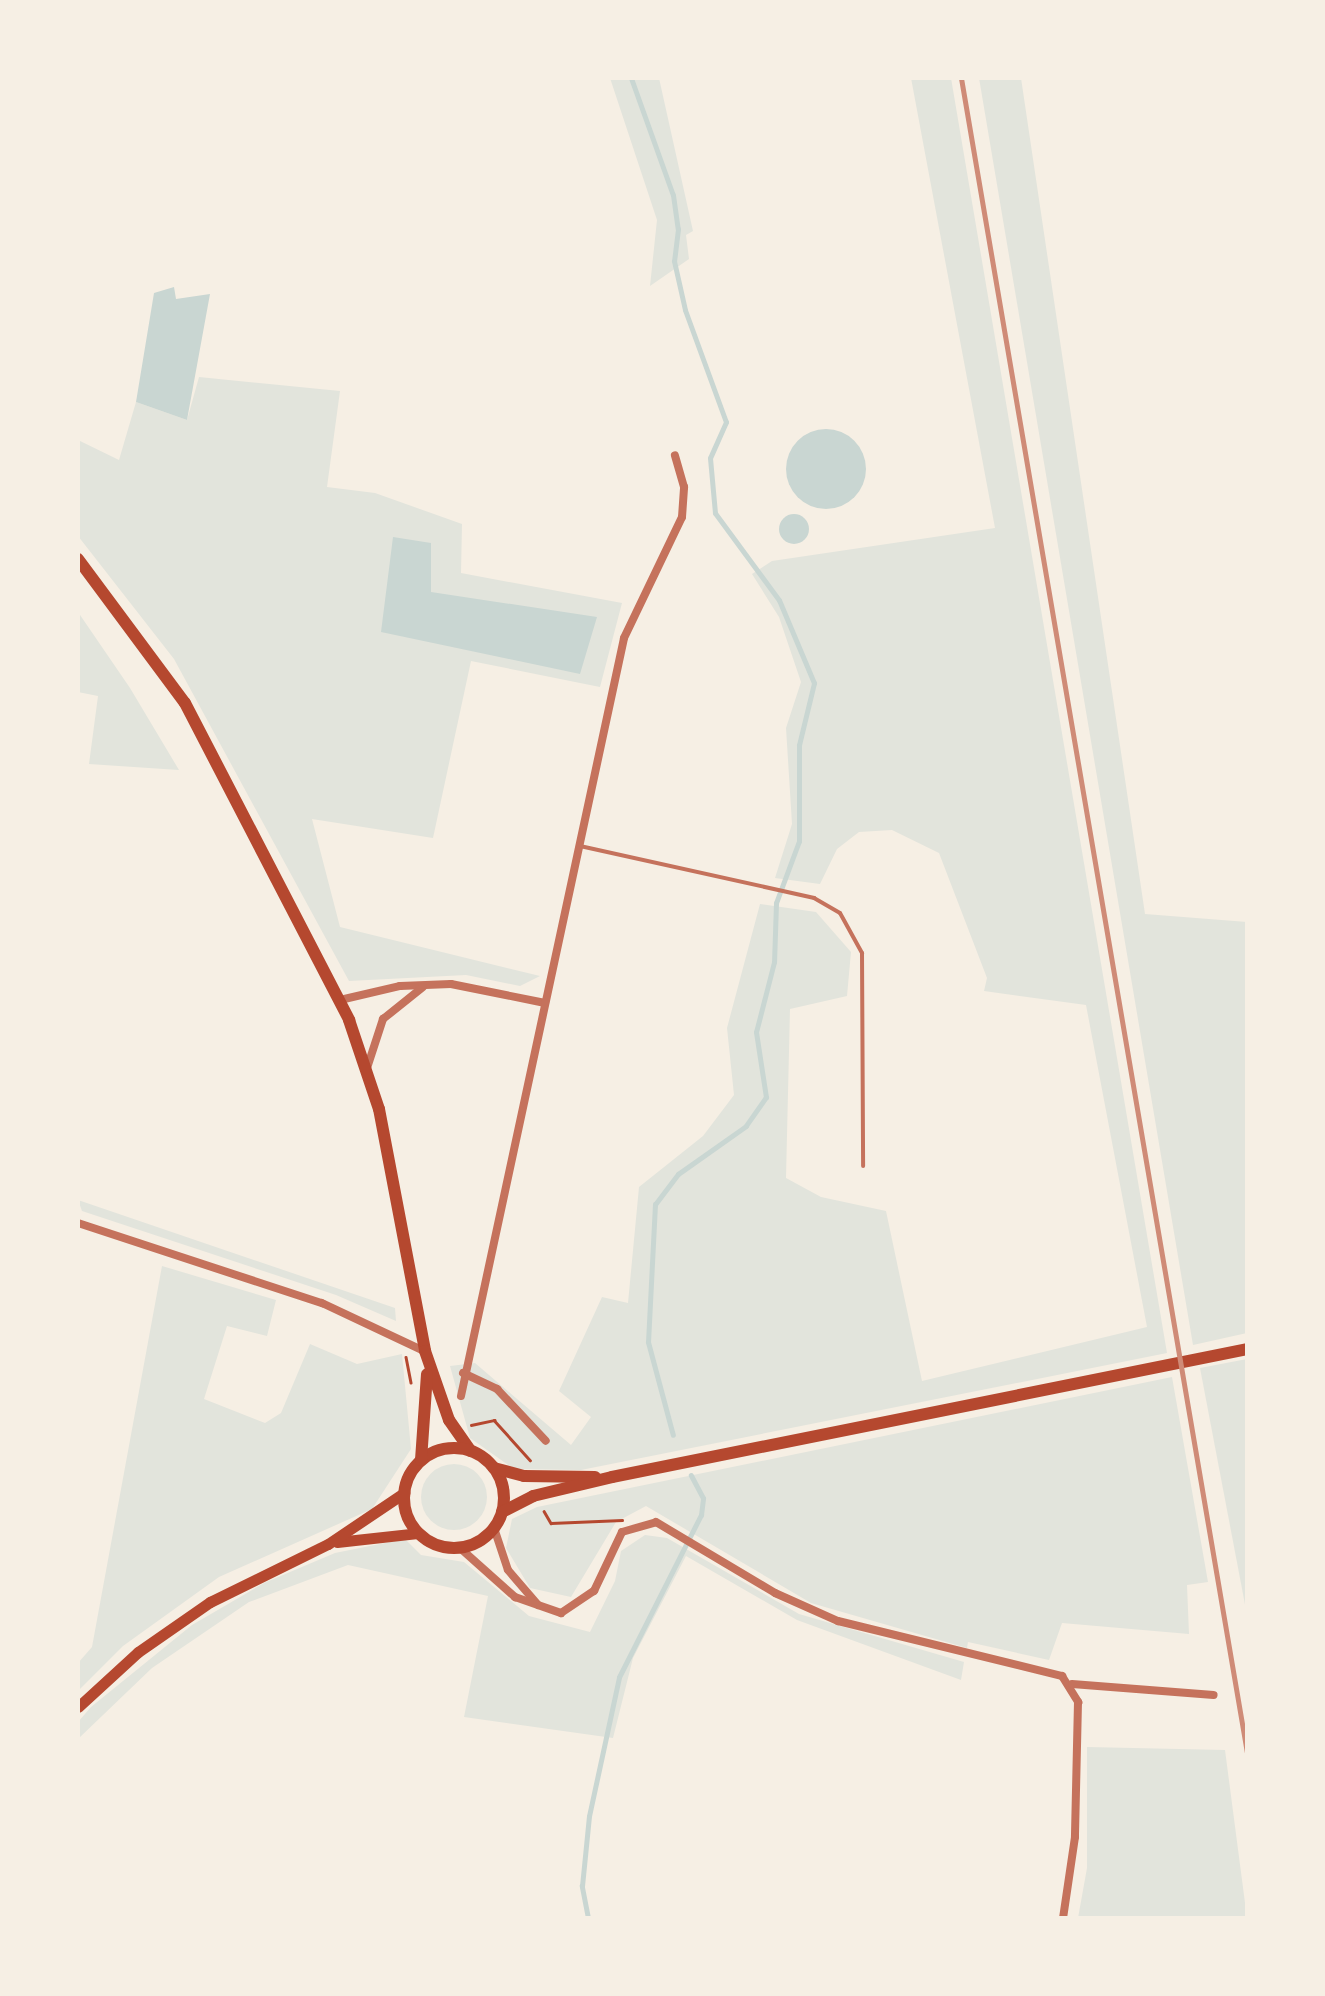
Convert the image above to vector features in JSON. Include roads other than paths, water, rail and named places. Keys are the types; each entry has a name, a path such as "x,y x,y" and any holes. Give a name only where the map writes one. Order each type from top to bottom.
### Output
{"main road":[{"path":"78,559 140,636 194,718 340,1000 367,1068 425,1351 449,1420 471,1451 494,1468 524,1476 612,1477"},
{"path":"502,1512 533,1496 612,1477 1248,1349"},
{"path":"78,1707 138,1652 210,1602 328,1544 404,1494 422,1460 429,1417 425,1351"},
{"path":"422,1460 442,1449 471,1451"},
{"path":"328,1544 418,1533 438,1545 460,1548 494,1528 502,1512 503,1489 494,1468"},
{"path":"404,1494 418,1533"}],"street":[{"path":"462,1396 463,1373 627,627 682,516 684,486 674,456"},
{"path":"340,1000 428,985 545,1003"},
{"path":"367,1068 389,1010 428,985"},
{"path":"78,1223 322,1303 425,1351"},
{"path":"463,1373 492,1384 546,1441"},
{"path":"460,1548 515,1597 546,1611 568,1611 588,1598 611,1544 632,1526 656,1522 838,1622 1056,1674 1072,1684 1214,1695"},
{"path":"494,1528 514,1581 546,1611"},
{"path":"1063,1918 1076,1809 1078,1702 1072,1684"}],"lane":[{"path":"580,846 804,896 840,913 860,946 863,1166"}],"waterway":[{"path":"631,78 673,195 678,229 674,261 685,310 726,422 710,458 715,513 779,600 814,683 799,745 799,841 776,903 774,962 756,1032 766,1097 746,1126 678,1174 655,1204 648,1342 673,1435"},
{"path":"588,1918 582,1886 589,1816 619,1677 701,1515 703,1498 691,1475"}],"railway":[{"path":"961,78 1248,1758"}]}
